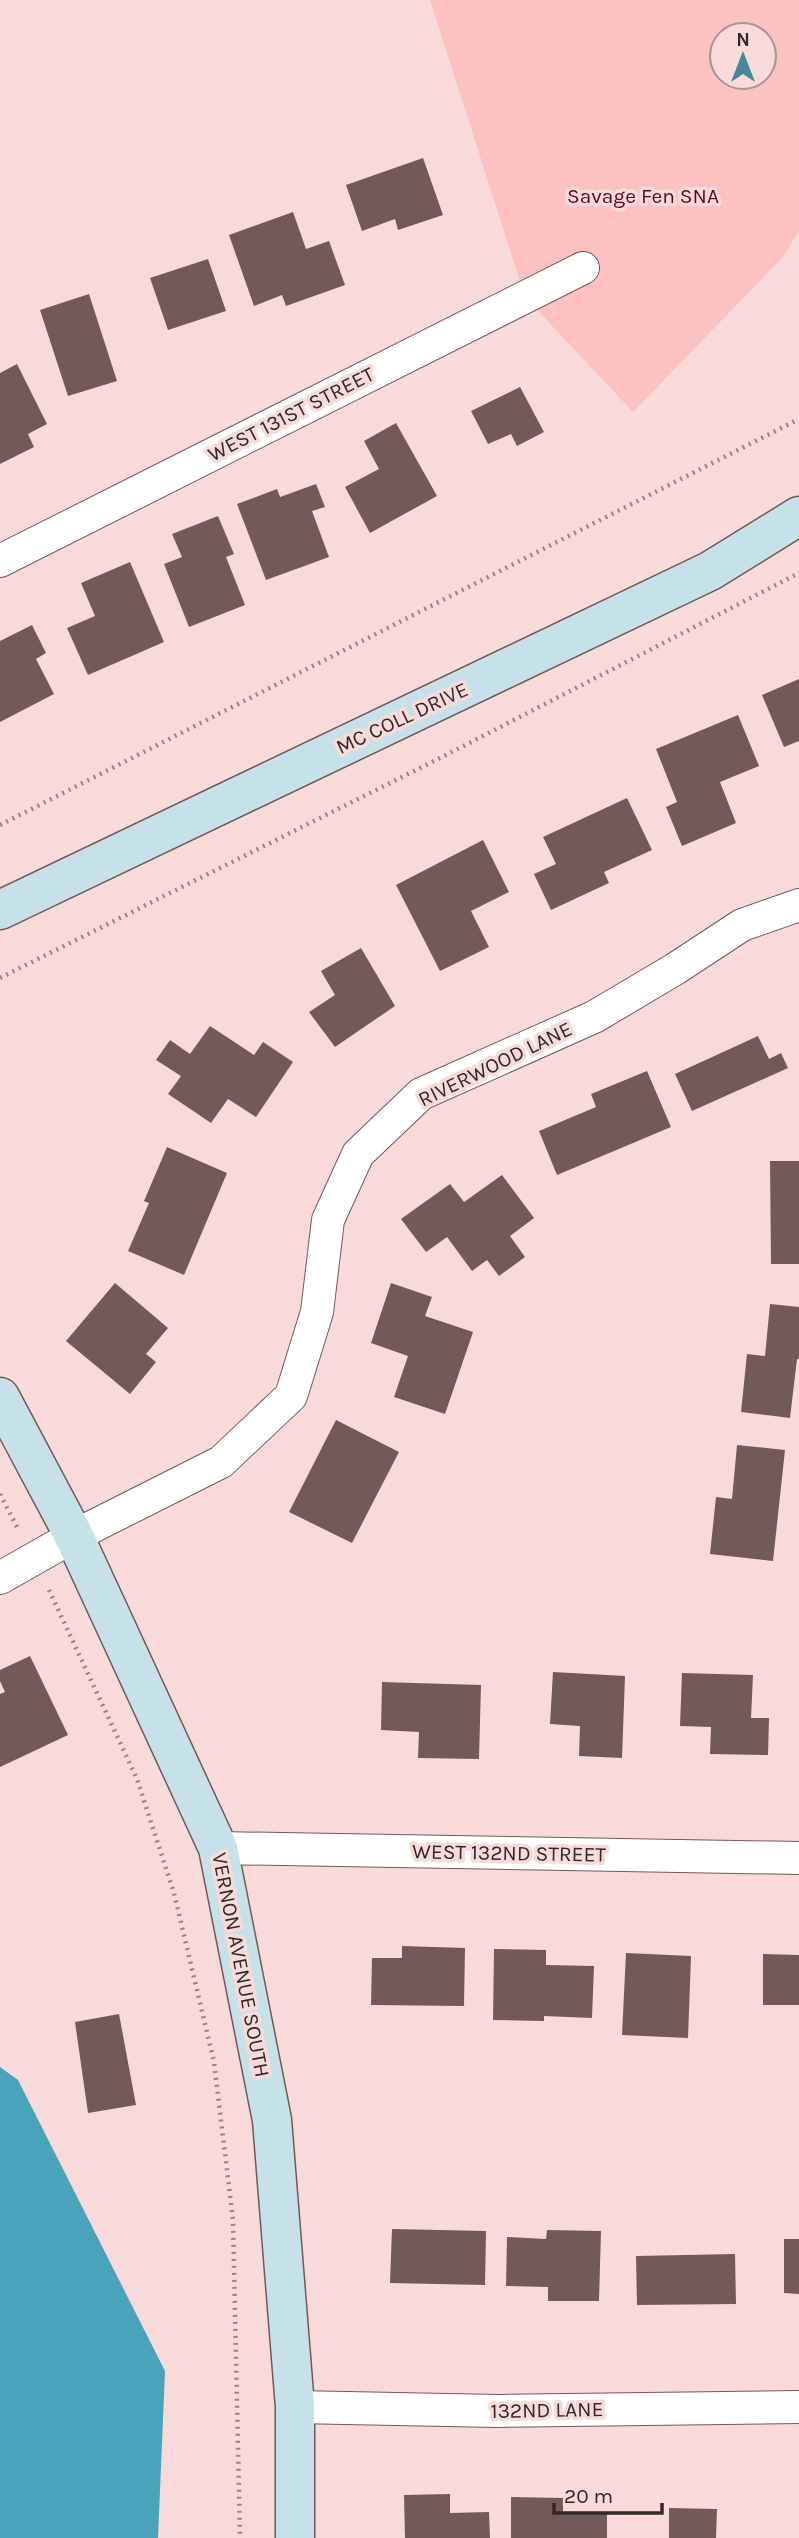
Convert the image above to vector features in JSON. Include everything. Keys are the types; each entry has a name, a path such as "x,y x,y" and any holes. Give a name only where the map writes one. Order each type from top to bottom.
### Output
{"street":[{"name":"WEST 131ST STREET","path":"0,561 583,268"},
{"name":"MC COLL DRIVE","path":"0,910 710,571 799,516"},
{"name":"RIVERWOOD LANE","path":"74,1536 221,1462 291,1396 317,1312 328,1220 358,1154 421,1094 594,1017 675,970 742,925 799,905"},
{"name":"VERNON AVENUE SOUTH","path":"0,1397 74,1536 218,1848 272,2120 295,2407 295,2538"},
{"path":"0,1578 74,1536"},
{"name":"WEST 132ND STREET","path":"218,1848 799,1858"},
{"name":"132ND LANE","path":"295,2407 498,2411 799,2407"}],"path":[{"path":"0,825 799,419"},
{"path":"0,978 446,755 799,573"},
{"path":"0,1494 34,1558 137,1779 174,1893 214,2062 233,2220 240,2538"}],"green space":[{"name":"Savage Fen SNA","path":"430,0 799,0 799,231 783,257 633,412 525,297"}],"water":[{"path":"0,2067 18,2080 165,2371 158,2538 0,2538"}],"building":[{"path":"423,158 443,215 398,230 395,219 362,231 346,185"},
{"path":"293,212 306,249 329,241 345,285 286,306 282,295 254,306 229,235"},
{"path":"208,259 226,311 168,330 150,278"},
{"path":"89,294 117,381 68,396 40,310"},
{"path":"17,364 47,424 28,434 34,447 0,464 0,373"},
{"path":"520,387 544,432 517,446 511,434 488,444 471,411"},
{"path":"396,423 437,496 370,533 345,487 379,469 364,441"},
{"path":"316,484 325,507 312,511 329,557 266,580 237,504 277,489 280,497"},
{"path":"218,516 234,554 226,557 245,605 189,627 164,564 182,557 172,534"},
{"path":"130,562 164,642 88,675 67,628 95,616 81,583"},
{"path":"32,625 46,653 36,659 54,694 0,722 0,641"},
{"path":"799,679 799,741 784,747 762,695"},
{"path":"738,715 759,766 720,782 736,823 682,846 666,807 677,802 656,749"},
{"path":"627,798 652,850 604,872 609,883 551,910 534,874 556,864 543,837"},
{"path":"483,840 509,892 471,911 489,947 440,971 396,885"},
{"path":"361,948 395,1006 335,1047 309,1012 335,995 321,971"},
{"path":"210,1026 254,1055 263,1042 293,1062 256,1117 228,1099 211,1123 168,1094 181,1076 156,1060 170,1040 190,1054"},
{"path":"758,1036 769,1059 781,1053 788,1068 692,1111 675,1074"},
{"path":"647,1071 671,1127 557,1175 539,1131 596,1107 591,1094"},
{"path":"167,1147 227,1173 184,1275 128,1251 149,1203 144,1201"},
{"path":"770,1161 799,1161 799,1264 771,1264"},
{"path":"502,1175 534,1218 510,1236 525,1257 499,1276 487,1260 472,1271 447,1237 426,1252 401,1219 450,1184 464,1202"},
{"path":"115,1283 168,1328 146,1354 156,1362 130,1394 66,1341"},
{"path":"391,1283 432,1297 425,1316 473,1332 445,1414 394,1397 408,1356 371,1343"},
{"path":"770,1304 799,1307 799,1359 790,1418 741,1412 747,1354 765,1356"},
{"path":"336,1420 399,1452 352,1543 289,1512"},
{"path":"737,1445 785,1450 773,1561 710,1554 716,1497 732,1499"},
{"path":"30,1656 68,1735 0,1767 0,1694 5,1692 0,1681 0,1670"},
{"path":"553,1672 625,1676 622,1758 579,1756 580,1726 550,1724"},
{"path":"682,1673 753,1675 751,1718 769,1718 768,1755 710,1754 711,1727 680,1726"},
{"path":"382,1682 481,1685 479,1759 418,1758 419,1732 381,1730"},
{"path":"402,1946 465,1948 464,2006 371,2005 372,1958 402,1958"},
{"path":"494,1949 546,1950 546,1965 594,1966 592,2018 544,2016 544,2021 493,2020"},
{"path":"626,1953 691,1956 688,2038 622,2035"},
{"path":"763,1954 799,1955 799,2005 763,2005"},
{"path":"119,2014 136,2105 88,2113 75,2022"},
{"path":"392,2229 486,2231 485,2285 390,2283"},
{"path":"547,2230 601,2231 599,2301 548,2301 548,2287 506,2286 507,2237 546,2239"},
{"path":"784,2239 799,2239 799,2294 784,2293"},
{"path":"735,2254 736,2304 637,2305 636,2256"},
{"path":"450,2494 450,2513 489,2512 490,2538 405,2538 404,2495"},
{"path":"511,2497 563,2498 563,2513 607,2514 607,2538 511,2538"},
{"path":"669,2508 717,2509 716,2538 669,2538"}]}
